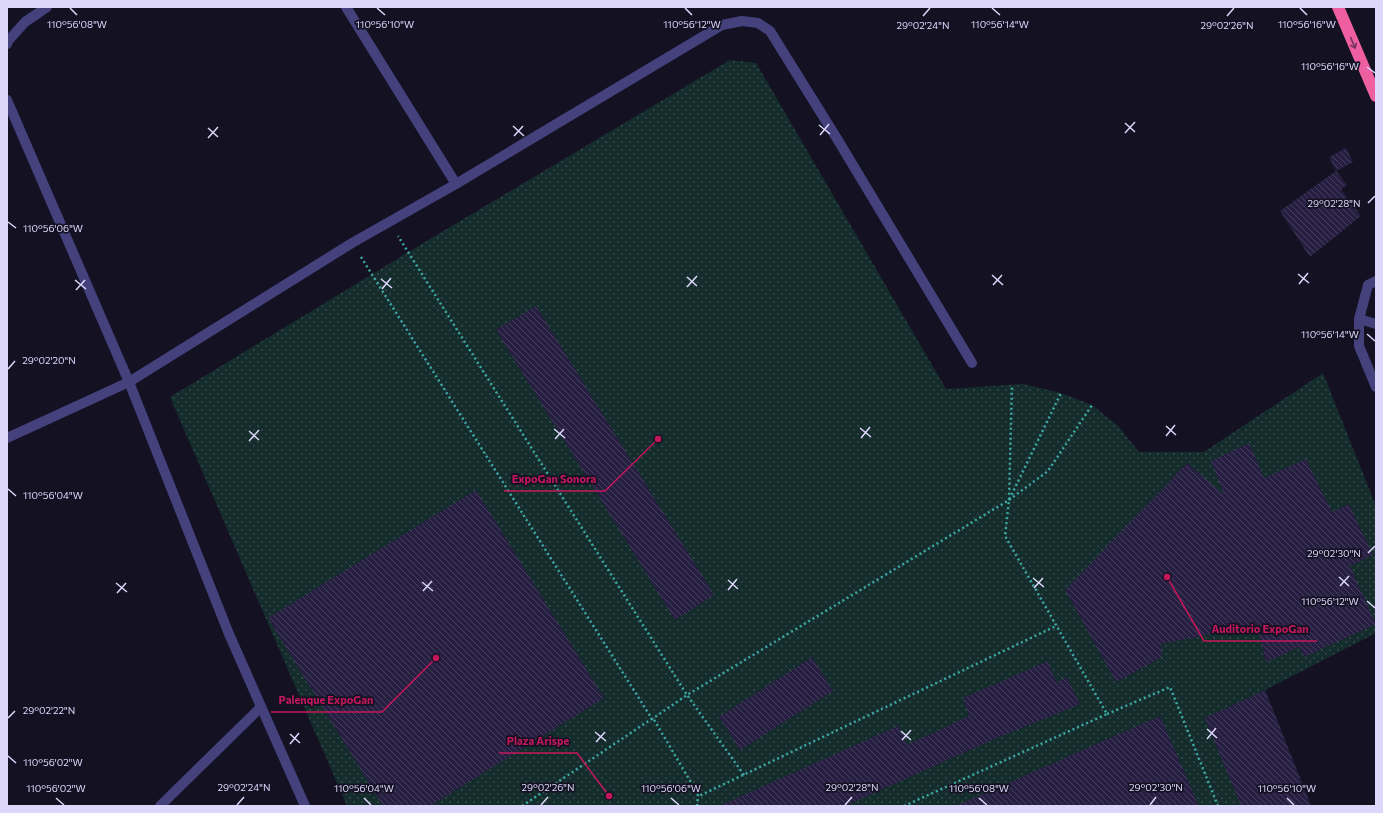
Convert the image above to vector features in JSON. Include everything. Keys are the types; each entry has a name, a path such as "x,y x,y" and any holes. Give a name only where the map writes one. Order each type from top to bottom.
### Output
{"highway":[{"path":"1338,7 1376,96"}],"lane":[{"path":"7,44 25,22 47,7"},
{"path":"346,7 456,184"},
{"path":"7,438 129,382 352,243 456,184 722,25 742,21 758,24 770,30 972,363"},
{"path":"7,100 129,382 229,634 305,806"},
{"path":"1376,281 1368,285 1359,319 1359,346 1376,387"},
{"path":"1359,319 1376,324"},
{"path":"160,806 261,707"}],"path":[{"path":"390,222 687,695 744,775"},
{"path":"352,243 639,699 652,719 653,718 698,795 697,806"},
{"path":"1012,385 1009,500 1005,536 1107,714"},
{"path":"1009,500 1061,393"},
{"path":"522,806 687,695 1009,500 1048,471 1092,405"},
{"path":"698,795 699,796 744,775 1056,626"},
{"path":"904,806 1107,714 1170,688 1218,806"}],"green space":[{"path":"730,60 756,63 946,389 1023,384 1061,393 1092,405 1118,426 1139,452 1204,452 1323,373 1376,506 1376,633 1265,690 1311,806 347,806 170,397 430,239"}],"building":[{"path":"1346,148 1353,162 1336,171 1329,157"},
{"path":"1336,171 1347,185 1341,190 1361,216 1310,257 1280,211"},
{"path":"536,306 714,595 675,620 496,330"},
{"path":"1249,443 1264,478 1306,459 1332,512 1349,504 1373,555 1350,566 1376,624 1304,657 1299,647 1266,662 1257,625 1161,644 1162,657 1116,682 1065,590 1187,463 1224,495 1211,461"},
{"path":"476,490 604,698 430,806 383,806 268,618"},
{"path":"812,657 833,691 740,750 719,717"},
{"path":"1048,661 1056,682 1067,677 1080,704 992,740 845,806 719,806 898,726 907,745 969,716 963,698"},
{"path":"1265,690 1311,806 1241,806 1205,718"},
{"path":"1160,716 1198,804 1193,806 956,806"}],"place":[{"name":"ExpoGan Sonora","path":"658,439"},
{"name":"Auditorio ExpoGan","path":"1167,577"},
{"name":"Palenque ExpoGan","path":"436,658"},
{"name":"Plaza Arispe","path":"609,796"}]}
